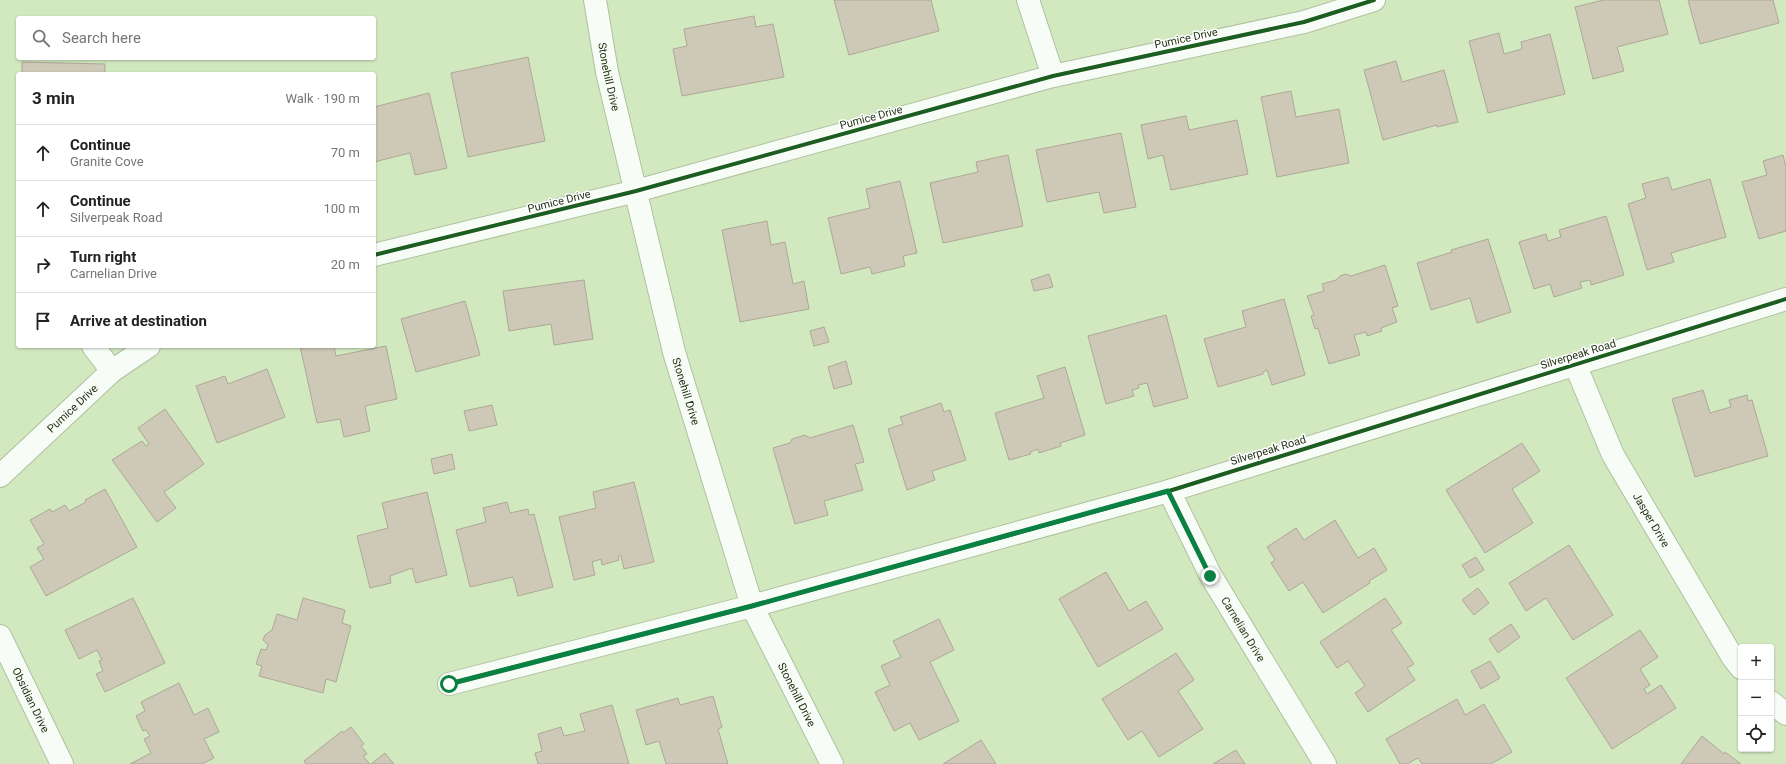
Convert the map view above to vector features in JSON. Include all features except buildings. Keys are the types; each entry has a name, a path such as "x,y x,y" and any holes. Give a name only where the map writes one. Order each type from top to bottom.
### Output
{"street":[{"name":"Stonehill Drive","path":"595,0 607,72 674,352 752,606 832,764"},
{"path":"1028,0 1053,76"},
{"name":"Pumice Drive","path":"376,255 636,191 1053,76 1304,22 1374,0"},
{"name":"Silverpeak Road","path":"449,684 752,606 1168,491 1786,299"},
{"path":"95,348 112,371"},
{"name":"Pumice Drive","path":"0,476 112,371 146,348"},
{"name":"Jasper Drive","path":"1575,364 1614,455 1738,664"},
{"name":"Carnelian Drive","path":"1168,491 1210,576 1325,764"},
{"name":"Obsidian Drive","path":"0,636 62,764"},
{"path":"1774,704 1786,714"}],"cycle path":[{"path":"376,255 636,191 1053,76 1304,22 1374,0"},
{"path":"449,684 752,606 1169,491 1786,299"}],"route":[{"path":"449,684 752,606 1168,491 1210,576"}]}
